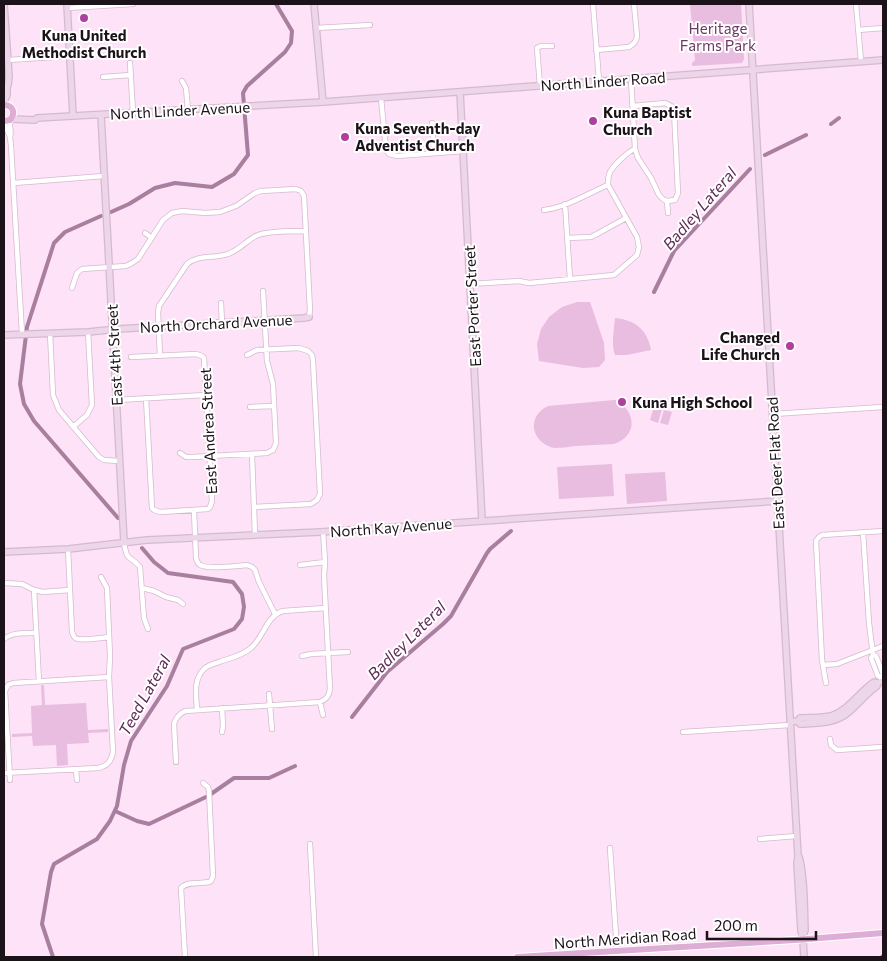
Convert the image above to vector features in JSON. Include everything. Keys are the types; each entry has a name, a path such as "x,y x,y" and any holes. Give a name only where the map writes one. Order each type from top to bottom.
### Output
{"main road":[{"path":"4,104 12,108 13,114 7,121"},
{"name":"North Meridian Road","path":"518,957 618,954 883,933"}],"street":[{"path":"4,4 8,60 8,85 4,104"},
{"path":"73,116 67,6 134,4"},
{"path":"314,4 323,102"},
{"path":"593,4 599,82"},
{"path":"596,50 630,47 635,43 637,36 634,4"},
{"name":"East Deer Flat Road","path":"749,4 797,836 797,863 804,957"},
{"path":"856,4 861,61"},
{"path":"316,28 370,25"},
{"path":"858,30 883,28"},
{"path":"540,86 537,48 540,46 552,46"},
{"path":"8,60 70,56"},
{"name":"North Linder Road","path":"323,102 883,60"},
{"path":"130,63 133,113"},
{"path":"103,77 131,75"},
{"path":"631,79 635,149 638,158 659,195 664,200 674,200 678,193 673,107 665,103 633,106"},
{"path":"182,81 186,88 188,110"},
{"path":"8,85 10,86 12,108"},
{"name":"East Porter Street","path":"460,92 482,520"},
{"path":"381,98 386,150 389,154 396,156 464,151"},
{"name":"North Linder Avenue","path":"7,121 323,102"},
{"name":"North Linder Avenue","path":"12,108 18,114 37,118"},
{"name":"East 4th Street","path":"101,115 124,542 126,555 130,560 138,564 140,568 144,618 148,629"},
{"path":"7,121 12,146 24,334"},
{"path":"432,123 434,154"},
{"path":"470,284 518,281 529,283 614,275 637,255 639,242 608,185 608,179 610,172 629,151 635,149"},
{"path":"14,183 104,176"},
{"path":"544,210 555,208 608,185"},
{"path":"72,288 77,273 82,269 126,266 138,259 163,220 172,213 182,211 205,214 220,212 236,206 255,192 296,189 301,191 304,196 309,317"},
{"path":"667,201 668,213"},
{"path":"565,204 570,279"},
{"path":"567,238 591,237 626,218"},
{"path":"131,357 160,356 159,306 192,259 221,256 238,249 259,234 306,231"},
{"path":"145,233 152,238"},
{"path":"180,453 189,457 267,454 274,450 276,443 273,384 268,368 263,291"},
{"path":"221,303 222,323"},
{"name":"North Orchard Avenue","path":"4,335 88,332 309,317"},
{"path":"73,427 87,415 92,405 88,332"},
{"path":"50,333 53,395 59,410 99,457 104,460 119,461"},
{"path":"247,355 253,351 266,349 299,348 308,351 312,355 320,494 317,500 311,504 254,507"},
{"name":"East Andrea Street","path":"160,356 196,354 202,356 204,361 212,501 210,507 205,510 194,510"},
{"path":"116,400 206,395"},
{"path":"146,398 152,505 154,510 160,512 194,510 196,558 200,565 207,567 247,565 252,567 256,570 259,582 275,614"},
{"path":"250,407 274,406"},
{"path":"772,414 883,407"},
{"path":"252,454 255,535"},
{"name":"North Kay Avenue","path":"4,552 68,549 147,540 323,531 778,501"},
{"path":"176,762 174,724 180,714 185,711 320,702 329,694 323,531"},
{"path":"826,683 823,665 817,538 822,535 883,531"},
{"path":"683,732 798,721 800,724 823,722 840,718 877,686 883,674 873,653 868,624 863,532"},
{"path":"68,549 72,632 74,637 77,639 109,637"},
{"path":"300,565 325,562"},
{"path":"4,773 98,768 108,764 112,759 107,588 101,577"},
{"path":"4,583 22,584 43,592 70,590"},
{"path":"142,588 178,600 183,604"},
{"path":"34,590 38,681"},
{"path":"197,710 196,685 204,669 248,650 258,641 275,614 283,611 325,608"},
{"path":"4,639 15,634 36,633"},
{"path":"823,665 837,664 873,653 883,646"},
{"path":"302,656 348,652"},
{"path":"10,780 5,704 8,685 38,681 109,677"},
{"path":"269,694 272,729"},
{"path":"320,702 323,715"},
{"path":"222,708 222,732"},
{"path":"830,739 831,745 837,750 883,747"},
{"path":"76,770 77,780"},
{"path":"185,957 181,888 187,884 208,882 213,876 209,791 208,787 203,783"},
{"path":"760,839 797,836"},
{"path":"310,844 316,957"},
{"path":"610,848 618,954"}],"green space":[{"name":"Heritage Farms Park","path":"690,4 741,4 744,59 742,63 692,66 695,60"},
{"path":"577,302 590,302 604,343 605,360 599,367 583,368 539,361 537,344 541,329 549,317 562,307"},
{"path":"615,318 634,323 639,327 646,336 651,350 627,355 615,355 613,342"},
{"path":"625,399 625,404 623,405 630,416 631,427 626,437 614,444 555,448 548,446 536,435 534,424 536,417 548,406"},
{"path":"654,407 662,409 658,423 650,420"},
{"path":"664,410 672,412 668,425 660,423"},
{"path":"612,464 614,496 559,499 557,467"},
{"path":"665,472 667,501 627,504 625,474"},
{"path":"41,685 44,685 45,705 86,703 88,730 108,729 108,732 88,733 89,743 67,744 68,765 57,766 56,745 33,746 32,736 12,737 12,734 32,733 31,706 42,705"}],"waterway":[{"name":"Teed Lateral","path":"111,212 129,204 155,188 175,183 212,187 234,174 248,155 243,93 247,86 285,52 291,43 292,31 276,4"},
{"name":"Badley Lateral","path":"831,124 839,118"},
{"name":"Badley Lateral","path":"765,155 806,135"},
{"name":"Badley Lateral","path":"654,292 674,251 750,169"},
{"name":"Teed Lateral","path":"101,216 65,232 54,243 27,327 20,384 24,404 34,421 118,518"},
{"name":"Badley Lateral","path":"352,717 387,672 451,616 487,553 511,531"},
{"name":"Teed Lateral","path":"53,957 42,924 54,864 97,839 110,821 117,806 124,765 131,741 167,686 183,649 234,629 242,619 244,607 242,594 233,582 168,573 154,562 142,548"},
{"name":"Badley Lateral","path":"211,794 234,778 269,778 295,766"},
{"name":"Badley Lateral","path":"115,811 149,824 206,797"}],"place":[{"name":"Kuna United Methodist Church","path":"84,18"},
{"name":"Kuna Baptist Church","path":"593,121"},
{"name":"Kuna Seventh-day Adventist Church","path":"345,137"},
{"name":"Changed Life Church","path":"790,346"},
{"name":"Kuna High School","path":"622,402"}]}
